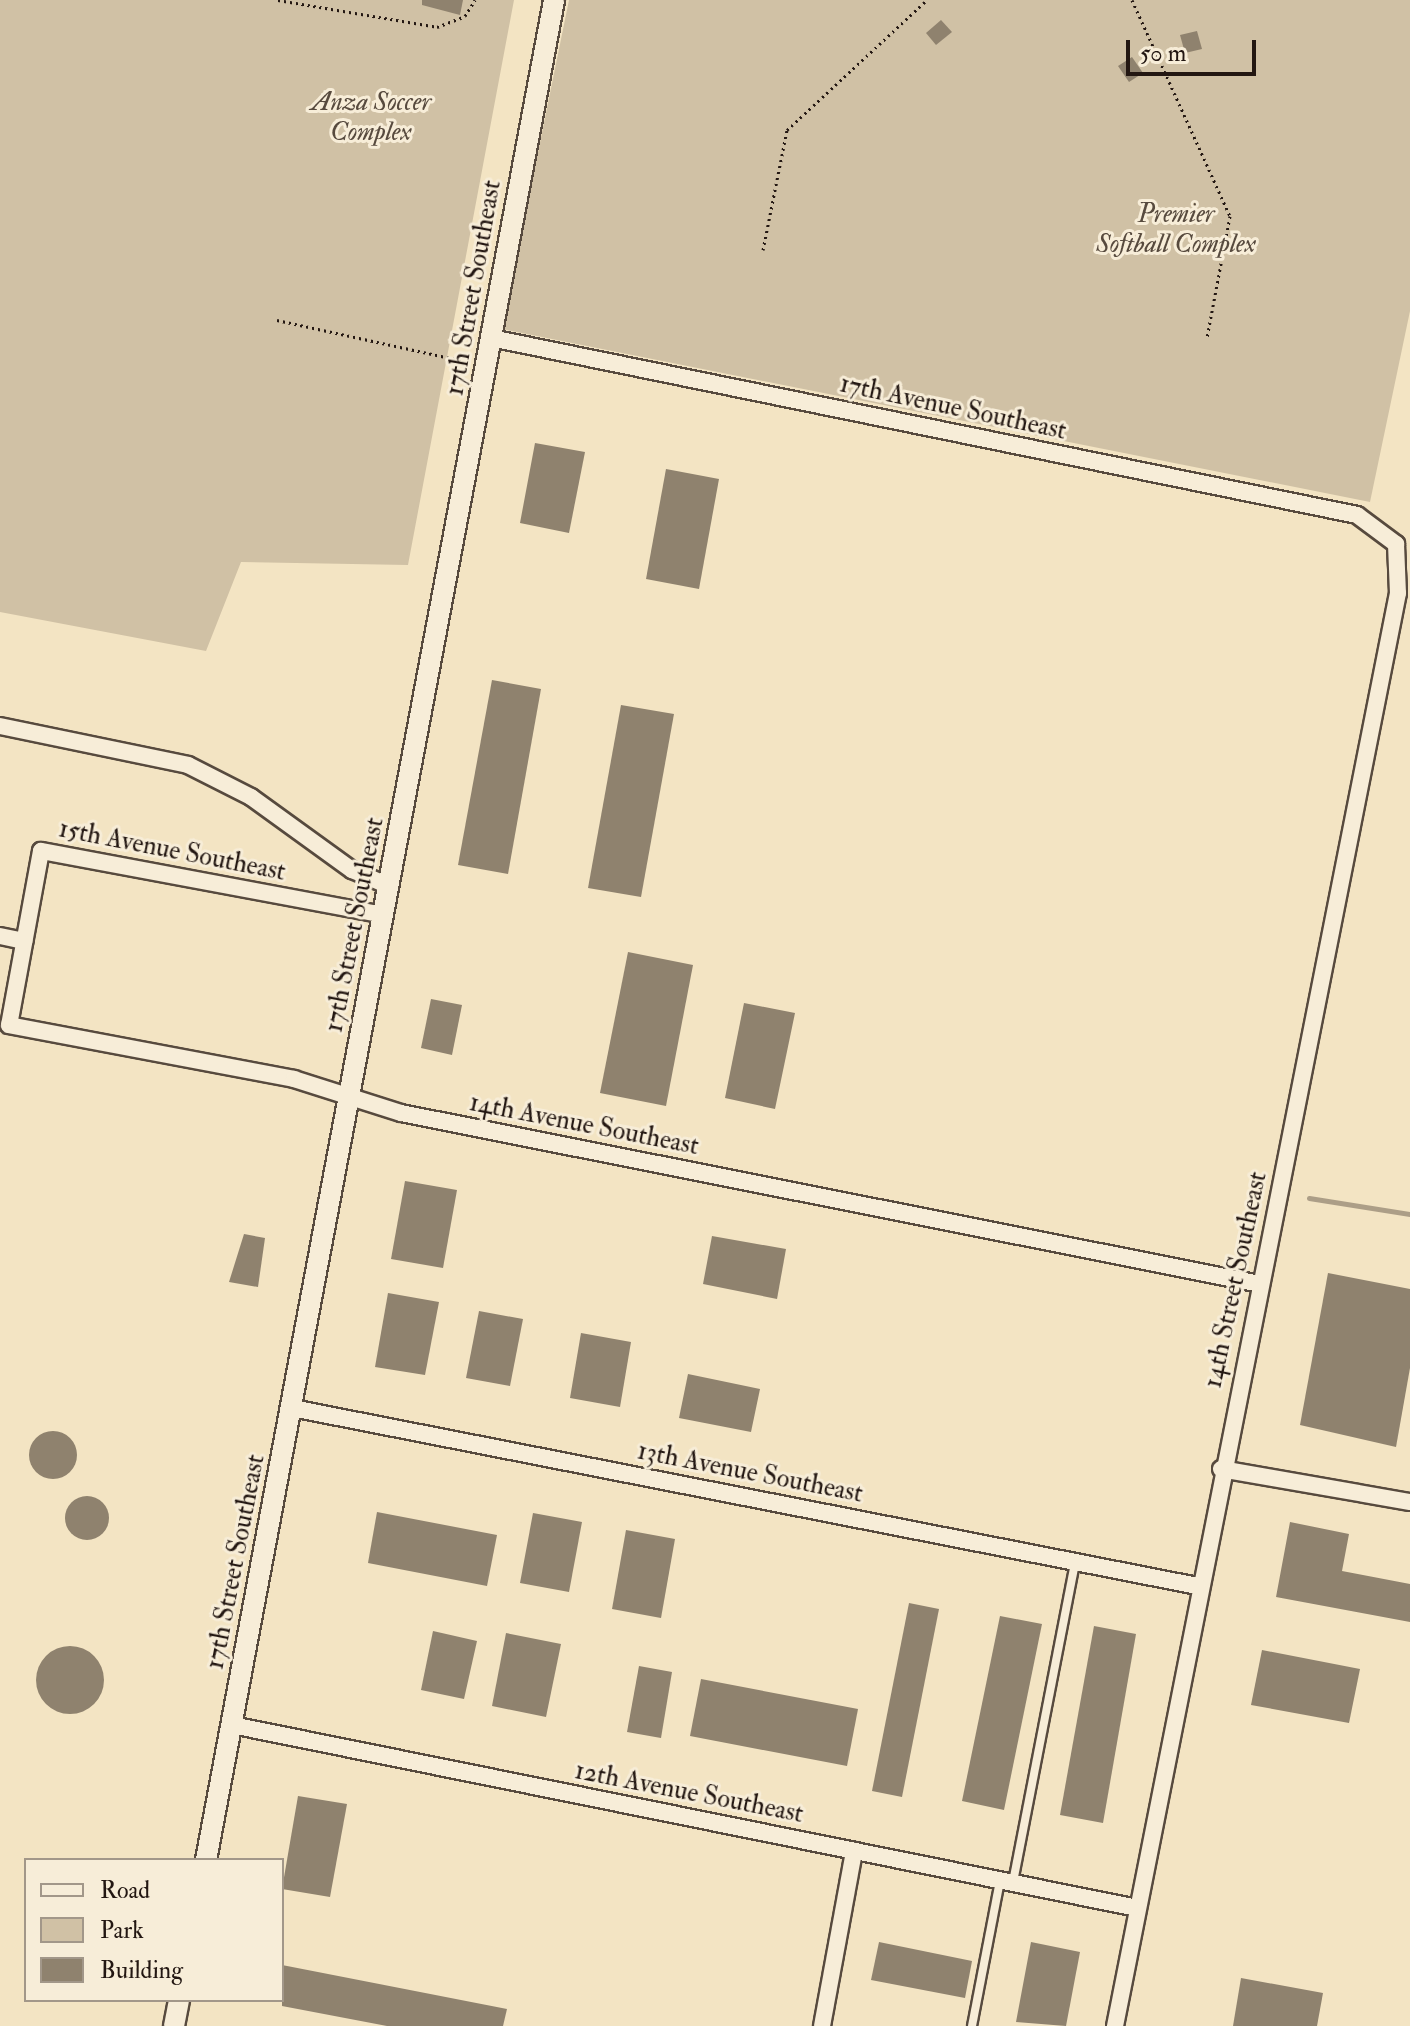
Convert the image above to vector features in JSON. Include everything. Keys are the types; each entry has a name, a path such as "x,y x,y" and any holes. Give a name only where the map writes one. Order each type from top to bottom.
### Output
{"street":[{"name":"17th Street Southeast","path":"206,1858 554,0"},
{"name":"17th Avenue Southeast","path":"491,338 1357,515 1396,544"},
{"name":"14th Street Southeast","path":"1115,2026 1221,1469 1398,593 1396,544"},
{"path":"0,726 188,765 251,797 352,870 389,886"},
{"name":"15th Avenue Southeast","path":"24,941 41,851 384,915"},
{"path":"0,936 24,941"},
{"name":"14th Avenue Southeast","path":"24,941 9,1025 294,1079 349,1099 1260,1284"},
{"name":"13th Avenue Southeast","path":"292,1408 1198,1586"},
{"path":"1221,1469 1410,1502"},
{"name":"12th Avenue Southeast","path":"232,1725 1137,1908"},
{"path":"822,2026 854,1851"},
{"path":"174,2026 179,2002"}],"lane":[{"path":"972,2026 1007,1882 1075,1562"}],"path":[{"path":"278,0 437,27 465,16 475,0"},
{"path":"763,250 787,130 927,0"},
{"path":"1132,0 1230,216 1207,338"},
{"path":"277,320 486,365"}],"green space":[{"name":"Anza Soccer Complex","path":"0,0 514,0 408,565 241,562 206,651 0,612"},
{"name":"Premier Softball Complex","path":"569,0 1410,0 1410,311 1370,502 502,329"}],"building":[{"path":"422,0 463,0 460,15 422,5"},
{"path":"941,20 952,32 936,45 926,33"},
{"path":"1197,31 1202,49 1185,53 1180,35"},
{"path":"1132,57 1143,73 1129,82 1118,66"},
{"path":"535,443 585,452 569,533 520,523"},
{"path":"666,469 719,479 699,589 646,579"},
{"path":"492,680 541,689 508,874 458,865"},
{"path":"621,705 674,714 641,897 588,888"},
{"path":"628,952 693,965 666,1106 600,1093"},
{"path":"431,999 462,1005 452,1055 421,1048"},
{"path":"744,1003 795,1013 775,1109 725,1098"},
{"path":"405,1181 457,1190 443,1268 391,1259"},
{"path":"244,1234 265,1238 258,1287 229,1282"},
{"path":"712,1236 786,1249 777,1299 703,1284"},
{"path":"1328,1273 1410,1289 1410,1368 1396,1447 1300,1425"},
{"path":"388,1293 439,1302 425,1375 375,1367"},
{"path":"479,1311 523,1319 510,1386 466,1378"},
{"path":"581,1333 631,1342 620,1407 570,1398"},
{"path":"688,1374 760,1389 751,1432 679,1418"},
{"path":"53,1431 70,1438 77,1455 70,1472 53,1479 36,1472 29,1455 36,1438"},
{"path":"87,1496 102,1503 109,1518 102,1533 87,1540 72,1533 65,1518 72,1503"},
{"path":"377,1512 497,1535 487,1586 368,1563"},
{"path":"533,1513 582,1522 569,1592 520,1583"},
{"path":"1290,1522 1349,1534 1342,1571 1410,1584 1410,1622 1276,1597"},
{"path":"626,1530 675,1539 661,1618 612,1609"},
{"path":"909,1603 939,1609 902,1797 872,1791"},
{"path":"1000,1616 1042,1624 1004,1810 962,1801"},
{"path":"1094,1626 1136,1634 1103,1823 1060,1815"},
{"path":"433,1631 477,1641 464,1699 421,1690"},
{"path":"506,1633 561,1644 546,1717 492,1706"},
{"path":"70,1646 83,1648 94,1656 102,1667 102,1693 94,1704 83,1712 70,1714 57,1712 46,1704 38,1693 36,1680 38,1667 46,1656 57,1648"},
{"path":"1262,1650 1360,1669 1349,1723 1251,1705"},
{"path":"639,1666 672,1672 661,1738 627,1732"},
{"path":"701,1679 858,1709 847,1766 690,1736"},
{"path":"298,1796 347,1804 330,1897 284,1889"},
{"path":"879,1942 972,1961 965,1998 871,1980"},
{"path":"1031,1942 1080,1952 1066,2026 1016,2022"},
{"path":"284,1965 507,2009 503,2026 387,2026 282,2006"},
{"path":"1241,1978 1323,1993 1317,2026 1233,2026"}],"waterway":[{"path":"1309,1198 1410,1214"}]}
